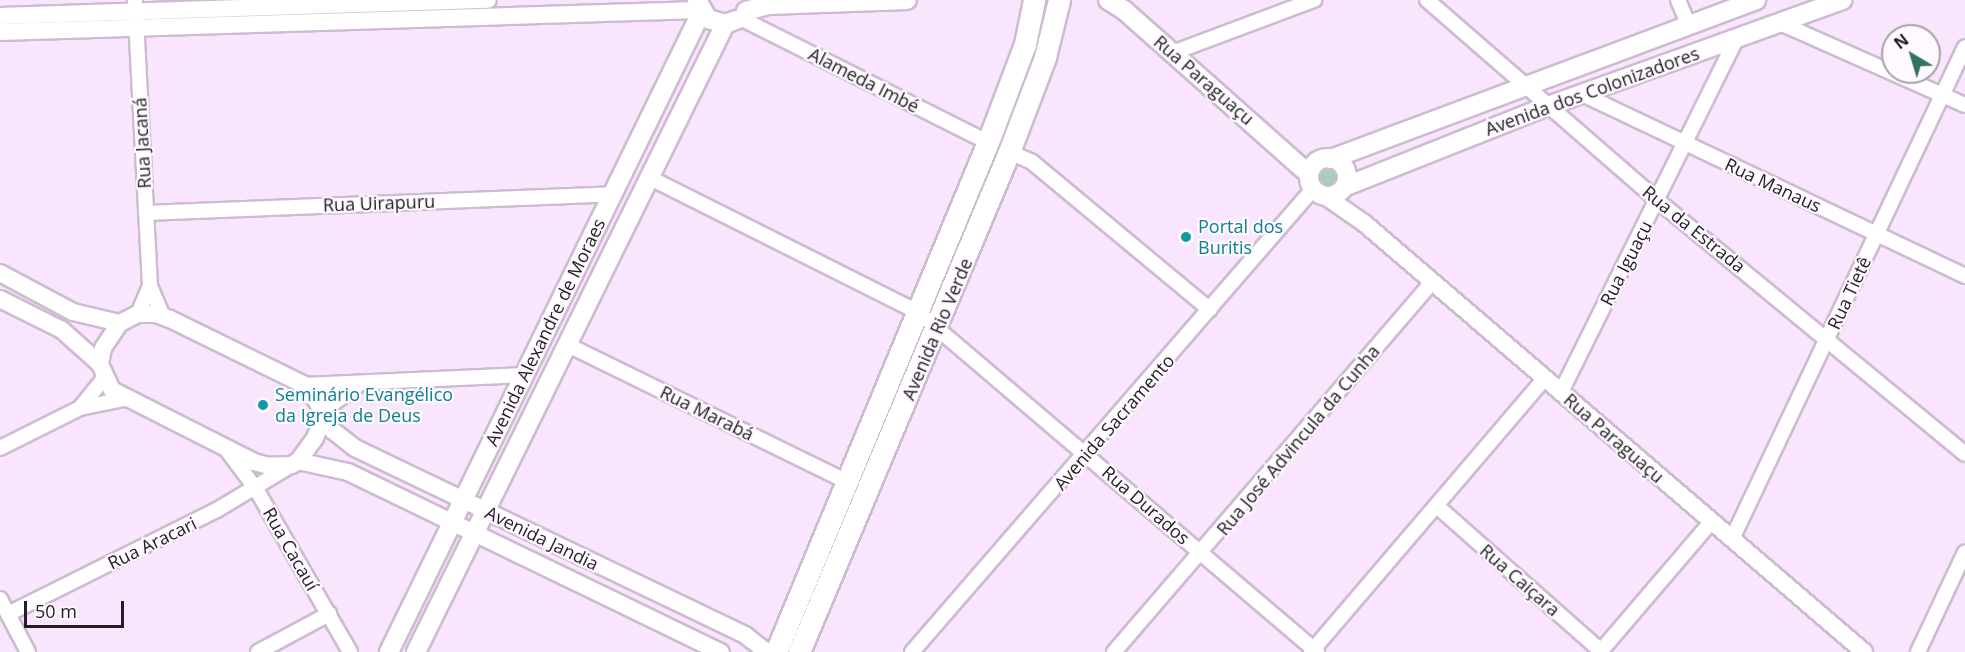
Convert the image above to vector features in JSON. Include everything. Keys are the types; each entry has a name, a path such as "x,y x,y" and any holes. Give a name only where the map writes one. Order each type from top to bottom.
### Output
{"main road":[{"path":"699,8 708,20 768,5 908,0"},
{"name":"Avenida Rio Verde","path":"776,652 919,313 988,142 1025,45 1034,0"},
{"name":"Avenida Rio Verde","path":"800,652 937,331 1009,152 1045,57 1059,0"},
{"name":"Rua Paraguaçu","path":"1108,0 1124,9 1320,181"},
{"name":"Avenida dos Colonizadores","path":"1756,0 1331,159 1320,160 1320,181 1548,106 1843,0"},
{"name":"Avenida Alexandre de Moraes","path":"389,652 613,194 699,8"},
{"name":"Avenida Alexandre de Moraes","path":"416,652 648,177 740,13"},
{"path":"1320,181 1345,170 1331,159"}],"street":[{"path":"0,16 488,0"},
{"path":"1172,53 1314,0"},
{"name":"Rua da Estrada","path":"1427,0 1657,200 1965,454"},
{"path":"1678,0 1688,24"},
{"path":"0,32 136,12 699,8"},
{"name":"Rua Jacaná","path":"136,12 150,286 163,316"},
{"name":"Alameda Imbé","path":"740,13 988,142"},
{"path":"1780,23 1965,105"},
{"name":"Rua Iguaçu","path":"1561,392 1737,37"},
{"name":"Rua Tietê","path":"1732,539 1965,47"},
{"name":"Rua Manaus","path":"1582,94 1965,276"},
{"path":"1009,152 1032,162 1210,310"},
{"path":"648,177 919,313"},
{"name":"Rua Paraguaçu","path":"1320,181 1364,222 1864,652"},
{"name":"Avenida Sacramento","path":"912,652 1320,181"},
{"name":"Rua Uirapuru","path":"146,213 613,194"},
{"path":"0,273 73,312 120,323"},
{"name":"Rua José Advincula da Cunha","path":"1114,652 1202,553 1433,281"},
{"name":"Rua Jacaná","path":"138,314 150,286"},
{"path":"0,299 62,330 102,371 124,399 80,408 0,448"},
{"name":"Rua Durados","path":"919,313 937,331 1086,453 1314,651"},
{"path":"80,408 102,371 103,348 120,323 138,314 163,316 304,385 358,385 525,375"},
{"name":"Rua Marabá","path":"566,344 848,482"},
{"path":"1314,651 1545,378"},
{"name":"Avenida Jandia","path":"304,385 323,414 355,448 744,635 767,652"},
{"path":"295,463 315,438 323,414 358,385"},
{"name":"Avenida Jandia","path":"124,399 227,450 269,466 295,463 348,472 721,652"},
{"name":"Rua Cacauí","path":"227,450 256,489 350,652"},
{"name":"Rua Aracari","path":"8,614 256,489 295,463"},
{"name":"Rua Caiçara","path":"1438,507 1601,652"},
{"path":"1601,652 1712,521"},
{"path":"1918,652 1965,552"},
{"path":"0,599 28,652"},
{"path":"258,652 329,614"}],"green space":[{"path":"1328,165 1337,169 1341,178 1337,187 1328,191 1319,187 1315,178 1319,169"}],"place":[{"name":"Portal dos Buritis","path":"1186,237"},
{"name":"Seminário Evangélico da Igreja de Deus","path":"263,405"}]}
